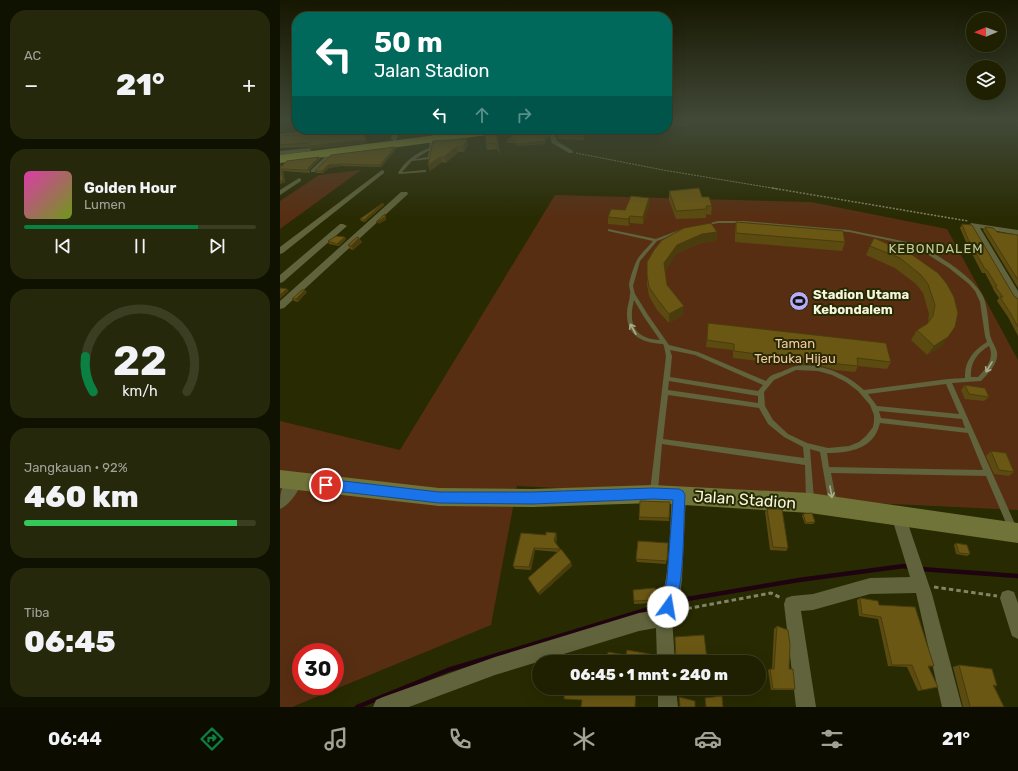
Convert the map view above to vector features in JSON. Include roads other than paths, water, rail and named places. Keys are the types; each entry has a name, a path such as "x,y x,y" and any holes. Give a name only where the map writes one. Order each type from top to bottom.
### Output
{"highway":[{"path":"280,153 305,153"},
{"path":"280,159 305,153"}],"street":[{"path":"313,171 329,153"},
{"path":"280,251 382,172"},
{"path":"280,186 299,180 280,193"},
{"path":"280,306 404,194"},
{"path":"1018,235 1016,232 974,225 1018,299"},
{"path":"280,280 343,226"},
{"path":"280,502 288,480"},
{"name":"Jalan Stadion","path":"288,480 439,497 533,498 653,494 810,503 1016,533"},
{"path":"666,655 667,608 679,495"},
{"path":"898,515 921,584 952,707"},
{"path":"806,707 792,604 813,602 870,586 921,584"},
{"path":"1010,603 1018,630"},
{"path":"383,707 496,666 639,622 667,608"},
{"path":"667,695 668,707"}],"lane":[{"path":"421,153 412,160 400,174 425,172"},
{"path":"412,160 429,158 430,153"},
{"path":"698,226 718,222 744,222 849,231 912,244 951,267 974,286 981,296 990,343 994,352 990,366 979,379 948,381 864,392"},
{"path":"653,494 668,379 669,356 666,345 633,294 631,286 638,261 656,240 692,227"},
{"path":"609,230 656,240"},
{"path":"633,294 629,313 630,326 633,332 646,341 696,354 766,384"},
{"path":"968,379 967,368 979,349 990,343"},
{"path":"795,368 813,368 843,377 864,392 875,408 878,420 874,431 863,444 845,450 823,451 806,447 781,433 767,417 761,406 759,398 766,384 778,374 795,368"},
{"path":"668,379 760,394"},
{"path":"948,381 1016,533"},
{"path":"666,392 761,406"},
{"path":"875,408 964,417"},
{"path":"878,420 970,431"},
{"path":"659,441 808,462"},
{"path":"806,447 810,503"},
{"path":"823,451 834,506"},
{"path":"827,470 988,473"}],"waterway":[{"path":"675,601 799,580 904,566 911,568"},
{"path":"920,569 1018,576"},
{"path":"357,707 448,670 662,605"}],"place":[{"name":"Stadion Utama Kebondalem","path":"799,301"}],"district":[{"name":"KEBONDALEM","path":"936,248"}],"park label":[{"name":"Taman Terbuka Hijau","path":"795,350"}]}
